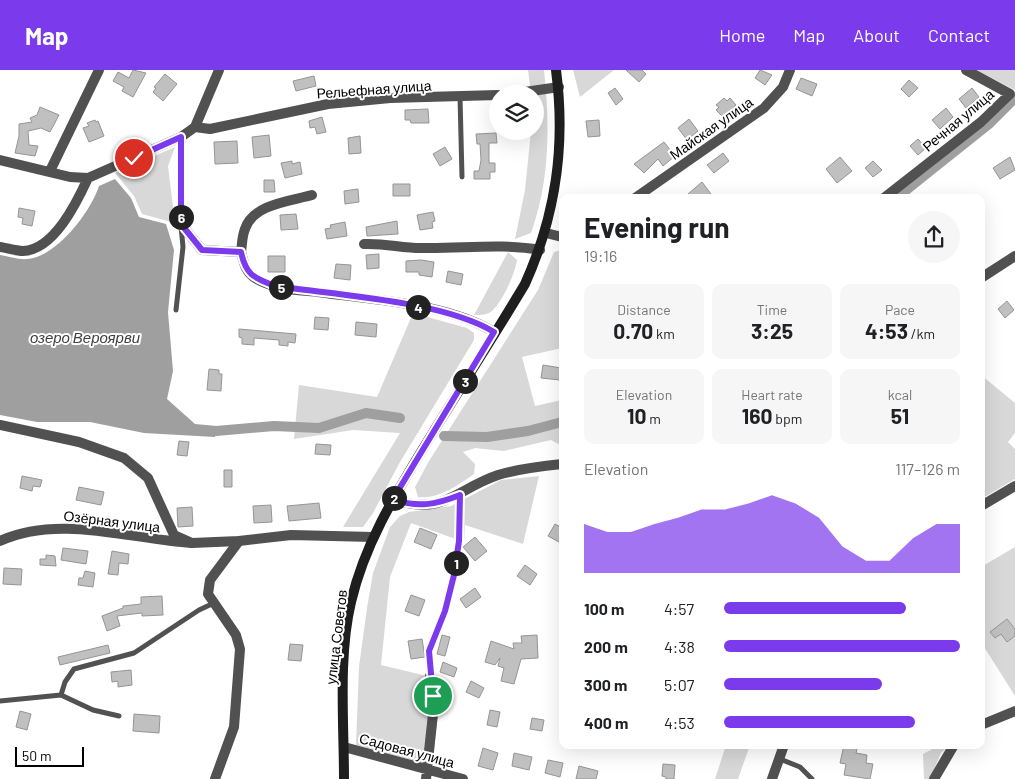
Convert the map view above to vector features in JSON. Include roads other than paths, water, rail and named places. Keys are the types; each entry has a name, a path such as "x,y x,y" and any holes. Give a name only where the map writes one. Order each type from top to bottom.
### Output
{"main road":[{"name":"улица Советов","path":"344,779 343,679 350,604 360,570 373,537 393,499 525,284 540,250 546,233 557,179 560,116 556,70"}],"street":[{"path":"50,171 99,70"},
{"path":"0,160 70,177 88,178 181,137 195,127 219,70"},
{"name":"Майская улица","path":"641,194 764,108 783,87 790,70"},
{"name":"Речная улица","path":"889,194 980,122 1010,94 966,70"},
{"path":"544,89 558,87"},
{"name":"Рельефная улица","path":"195,127 210,129 328,104 390,98 489,95"},
{"path":"181,137 181,224 202,250 241,252"},
{"path":"0,247 24,251 41,244 56,232 67,217 88,178"},
{"path":"312,195 265,208 252,217 245,228 241,252 244,266 249,273 275,286 410,305 478,322 494,332"},
{"path":"546,233 559,236"},
{"path":"364,244 386,243 418,248 521,247 540,250"},
{"path":"985,275 1015,256"},
{"path":"0,425 79,442 124,458 138,467 148,478 174,535 192,544"},
{"path":"393,499 409,505 423,506 460,495 497,476 559,465"},
{"path":"985,504 1015,486"},
{"name":"Озёрная улица","path":"0,540 34,529 65,528 192,544 238,542 291,535 373,537"},
{"path":"215,779 234,727 240,649 236,635 208,594 210,580 238,542"},
{"path":"426,775 433,714 430,676"},
{"path":"985,723 1015,711"},
{"name":"Садовая улица","path":"344,747 426,775 462,779"},
{"path":"772,779 783,749"},
{"path":"934,779 952,749"}],"lane":[{"path":"460,97 462,177"},
{"path":"176,310 183,247 181,224"},
{"path":"430,676 429,651 445,611 459,541 460,495"},
{"path":"61,695 65,682 74,669 134,653 214,603"},
{"path":"0,701 61,695 93,710 119,716"},
{"path":"780,758 800,767 812,779"}],"water":[{"name":"озеро Вероярви","path":"115,179 131,198 139,217 166,224 174,250 168,312 173,371 167,399 195,424 217,426 215,437 144,433 90,422 37,422 0,415 0,255 27,259 50,250 61,242 81,220 99,186"}],"waterway":[{"path":"901,194 990,123 1015,98"},
{"path":"216,431 274,426 319,428 366,413 400,418"},
{"path":"444,436 487,437 528,431 559,423"}]}
